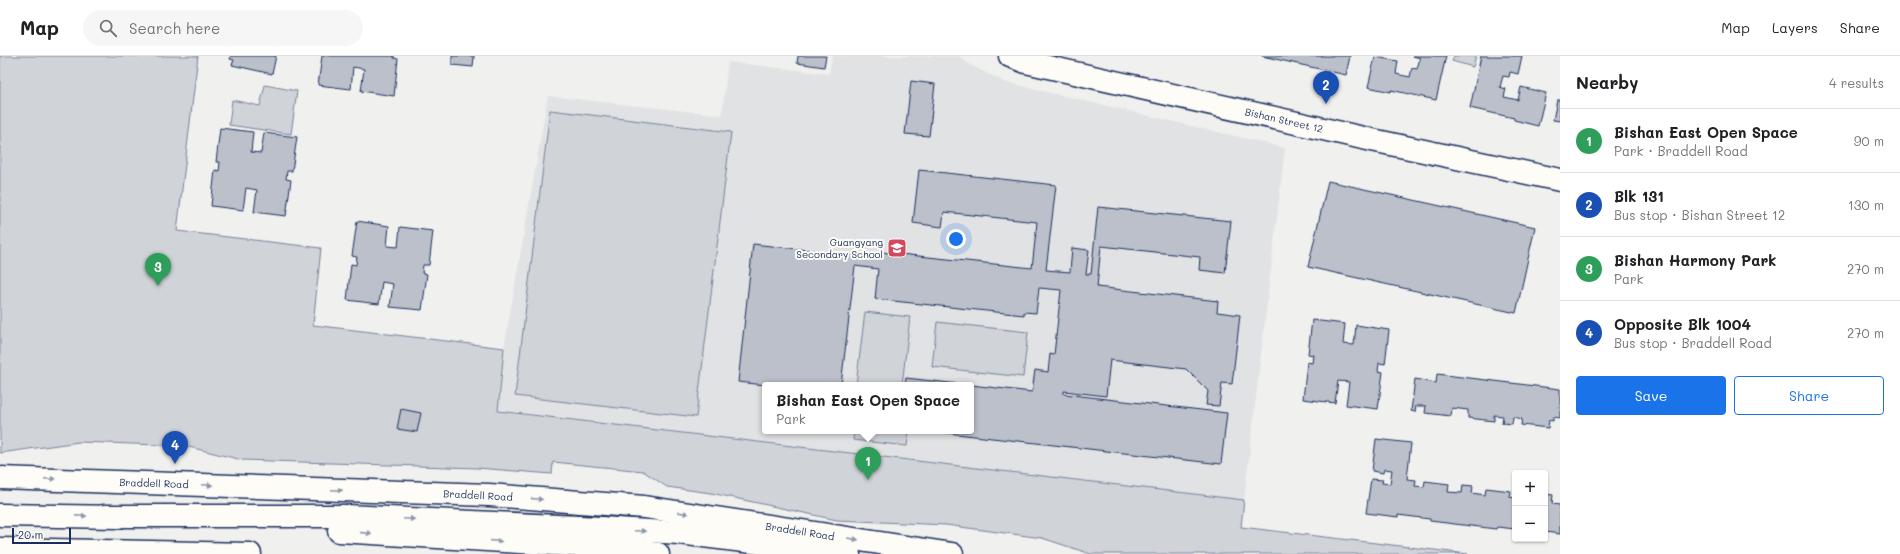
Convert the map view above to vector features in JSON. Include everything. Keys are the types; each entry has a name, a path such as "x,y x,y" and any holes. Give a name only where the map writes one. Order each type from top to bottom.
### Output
{"main road":[{"name":"Bishan Street 12","path":"1010,56 1026,62 1372,140 1560,180"},
{"name":"Braddell Road","path":"4,477 489,495 644,507 952,554"},
{"path":"0,515 346,516 601,538 679,533 849,554"},
{"path":"601,538 658,554"},
{"path":"0,549 250,554"}],"shaded area":[{"path":"0,56 198,56 177,231 321,248 313,325 504,348 498,411 1244,500 1241,527 1468,554 1091,554 1042,538 946,525 837,520 711,493 667,487 643,471 553,462 552,474 477,468 242,460 185,446 79,442 0,453"},
{"name":"Guangyang Secondary School","path":"832,56 959,56 970,65 1005,82 1285,148 1244,500 498,411 504,348 548,96 722,115 728,62 829,74"},
{"path":"1454,56 1476,56 1473,67 1452,61"},
{"path":"265,85 297,91 291,134 229,125 232,100 260,106"},
{"path":"550,110 731,132 696,417 515,396"},
{"path":"865,312 910,317 902,382 856,382"},
{"path":"937,322 1028,332 1023,377 932,367"},
{"path":"854,434 909,434 907,446 853,440"}],"building":[{"path":"231,56 276,56 272,74 232,65 234,60 230,59"},
{"path":"322,56 394,56 394,58 398,59 394,96 361,91 364,69 353,67 351,89 318,85"},
{"path":"452,56 474,56 473,67 452,65"},
{"path":"798,56 826,56 824,67 797,63"},
{"path":"1262,56 1350,56 1346,75"},
{"path":"1413,56 1446,56 1436,100 1391,90 1391,92 1368,87 1375,57 1398,61 1396,74 1410,77 1412,68 1417,69 1420,58"},
{"path":"1481,56 1522,56 1518,74 1510,72 1509,77 1503,76 1500,87 1506,89 1504,97 1518,100 1521,87 1546,93 1538,126 1514,120 1514,118 1470,108"},
{"path":"911,81 935,84 929,136 905,134"},
{"path":"1557,100 1560,100 1560,121 1553,120"},
{"path":"220,128 253,132 251,152 261,153 264,133 297,137 292,171 287,171 286,179 291,180 286,216 254,212 257,190 246,188 243,210 211,206 215,170 219,171 220,162 216,162"},
{"path":"919,170 1056,185 1046,270 1070,272 1072,248 1089,250 1086,274 1091,274 1098,207 1231,221 1225,273 1199,270 1200,257 1101,246 1097,287 1218,301 1217,312 1240,315 1232,384 1222,383 1219,406 1206,405 1208,391 1186,369 1110,360 1106,396 1064,391 1064,394 1227,413 1221,464 957,434 974,434 974,385 1032,392 1035,370 1048,372 1050,354 1054,355 1061,290 1039,288 1036,313 1024,312 1024,315 875,299 878,269 855,266 841,382 762,382 762,385 738,382 753,244 880,258 881,252 1032,268 1037,222 944,212 942,227 913,223"},
{"path":"1328,181 1535,227 1516,313 1308,267"},
{"path":"357,221 389,226 387,246 398,247 400,227 433,231 429,265 423,265 422,273 427,274 422,310 390,307 393,284 382,282 379,304 347,300 351,264 356,265 357,257 352,256"},
{"path":"1312,320 1345,324 1343,344 1354,345 1356,325 1389,330 1385,364 1379,363 1378,371 1383,372 1378,409 1346,405 1349,382 1338,381 1335,403 1303,399 1307,362 1312,363 1313,355 1308,354"},
{"path":"1437,374 1560,389 1560,418 1553,417 1553,421 1549,420 1548,428 1521,425 1522,419 1513,417 1512,424 1502,423 1503,416 1494,415 1494,421 1468,418 1468,410 1452,408 1451,416 1425,413 1426,406 1416,406 1415,412 1411,411 1415,379 1436,383"},
{"path":"906,378 941,382 905,382"},
{"path":"401,409 421,413 417,432 397,429"},
{"path":"1376,439 1411,443 1407,479 1416,480 1415,486 1424,487 1425,481 1449,484 1448,492 1462,493 1463,485 1473,486 1472,493 1485,495 1486,488 1511,491 1512,529 1497,527 1496,529 1430,521 1430,519 1398,515 1398,517 1366,513 1371,479 1383,480 1382,483 1390,484 1392,470 1384,469 1383,473 1372,471"},
{"path":"1548,494 1553,495 1552,504 1560,505 1560,534 1548,532"}],"place":[{"name":"Blk 131","path":"1326,104"},
{"name":"Guangyang Secondary School","path":"897,248"},
{"name":"Bishan Harmony Park","path":"158,286"},
{"name":"Opposite Blk 1004","path":"175,464"},
{"name":"Bishan East Open Space","path":"868,480"}]}
